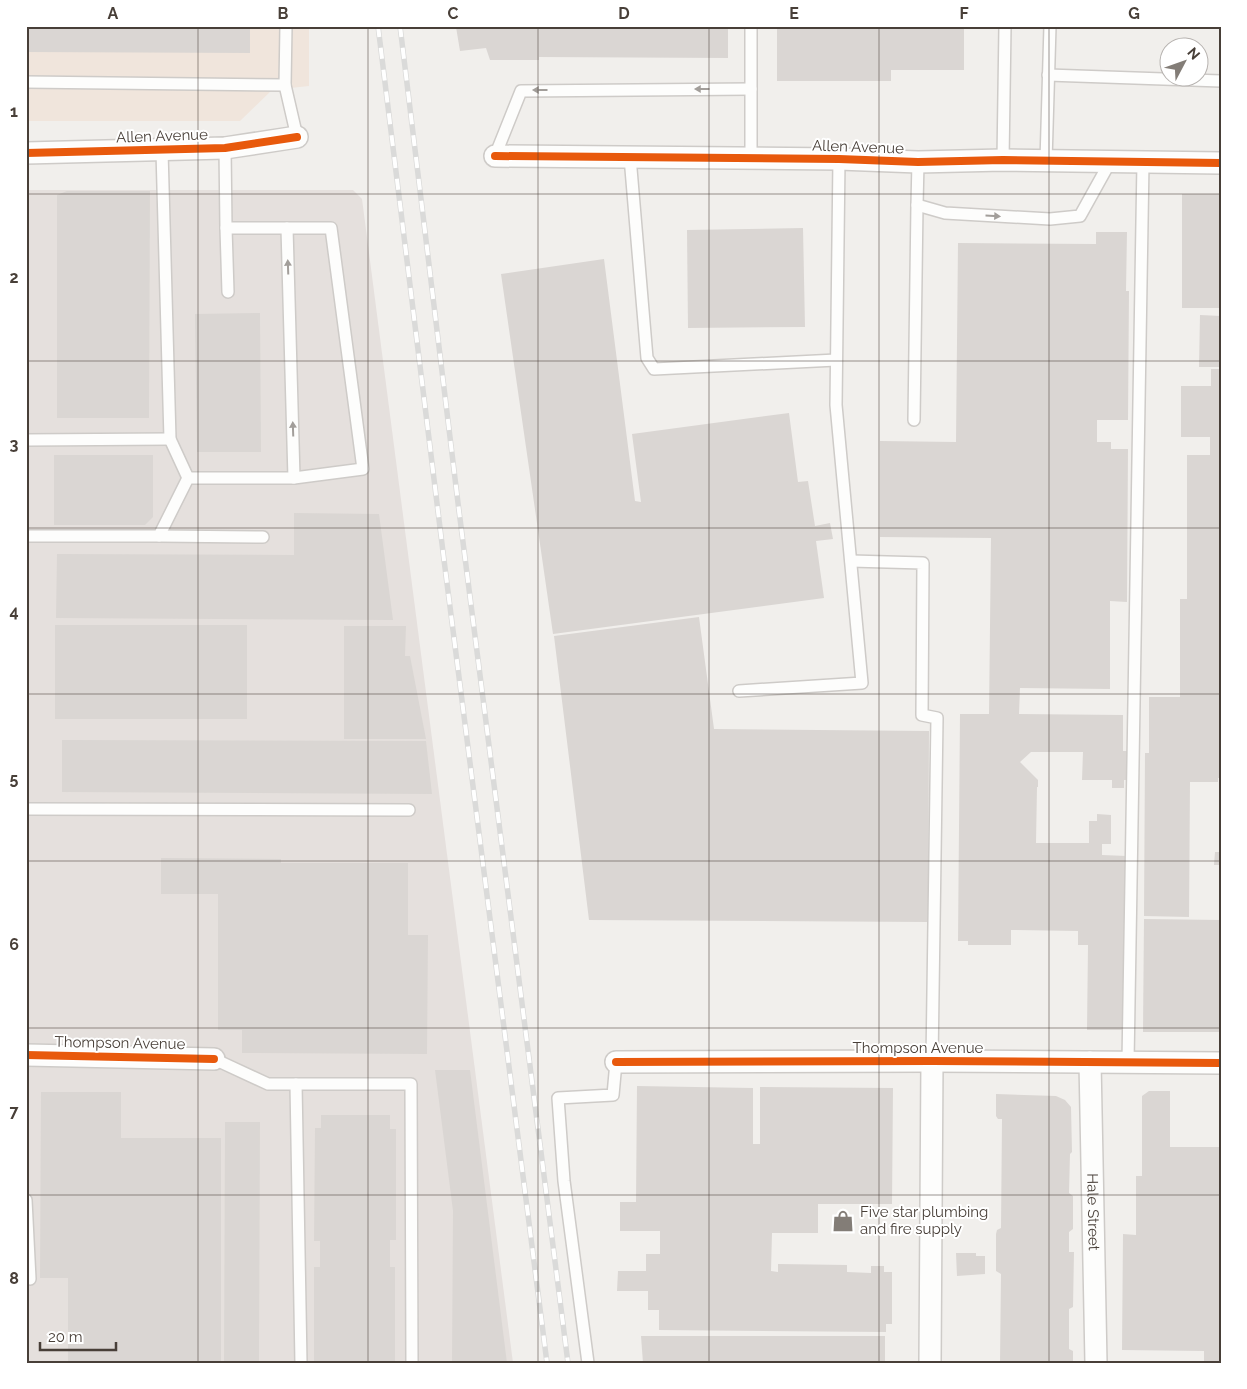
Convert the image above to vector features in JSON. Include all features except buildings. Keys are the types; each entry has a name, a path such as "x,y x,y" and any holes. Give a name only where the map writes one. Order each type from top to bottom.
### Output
{"street":[{"name":"Allen Avenue","path":"26,153 224,148 297,137"},
{"name":"Allen Avenue","path":"494,156 839,159 918,162 1003,160 1221,163"},
{"name":"Thompson Avenue","path":"26,1056 214,1059"},
{"name":"Thompson Avenue","path":"616,1062 932,1061 1221,1063"},
{"path":"930,1363 932,1061"},
{"name":"Hale Street","path":"1090,1062 1096,1363"}],"lane":[{"path":"286,26 285,85 297,137"},
{"path":"751,26 751,158"},
{"path":"1003,160 1005,26"},
{"path":"1046,161 1050,26"},
{"path":"1048,75 1221,81"},
{"path":"26,82 285,85"},
{"path":"494,156 521,90 751,89"},
{"path":"224,148 228,292"},
{"path":"162,151 170,439 188,478"},
{"path":"630,157 647,358 654,369 836,360"},
{"path":"739,691 862,683 836,405 839,159"},
{"path":"914,420 918,162"},
{"path":"917,205 945,213 1050,219 1080,216 1110,162"},
{"path":"1128,1062 1143,162"},
{"path":"188,478 294,478 363,469 330,228 226,228"},
{"path":"287,228 294,478"},
{"path":"26,440 170,439"},
{"path":"159,536 188,478"},
{"path":"26,536 263,537"},
{"path":"851,561 923,563 922,715 937,718 932,1061"},
{"path":"26,809 409,810"},
{"path":"214,1059 268,1084 411,1084 412,1363"},
{"path":"588,1363 564,1181 558,1098 613,1095 616,1062"},
{"path":"296,1084 301,1363"},
{"path":"26,1200 30,1279"}],"shaded area":[{"path":"26,26 309,26 309,86 272,90 240,121 26,121"},
{"path":"26,190 353,190 362,199 513,1363 26,1363"}],"railway":[{"path":"378,26 547,1363"},
{"path":"400,26 458,503 568,1363"}],"cycle path":[{"path":"26,153 225,148 297,137"},
{"path":"495,156 839,159 918,162 1003,160 1221,163"},
{"path":"26,1055 214,1059"},
{"path":"616,1062 932,1061 1221,1063"}],"place":[{"name":"Five star plumbing and fire supply","path":"843,1221"}]}
